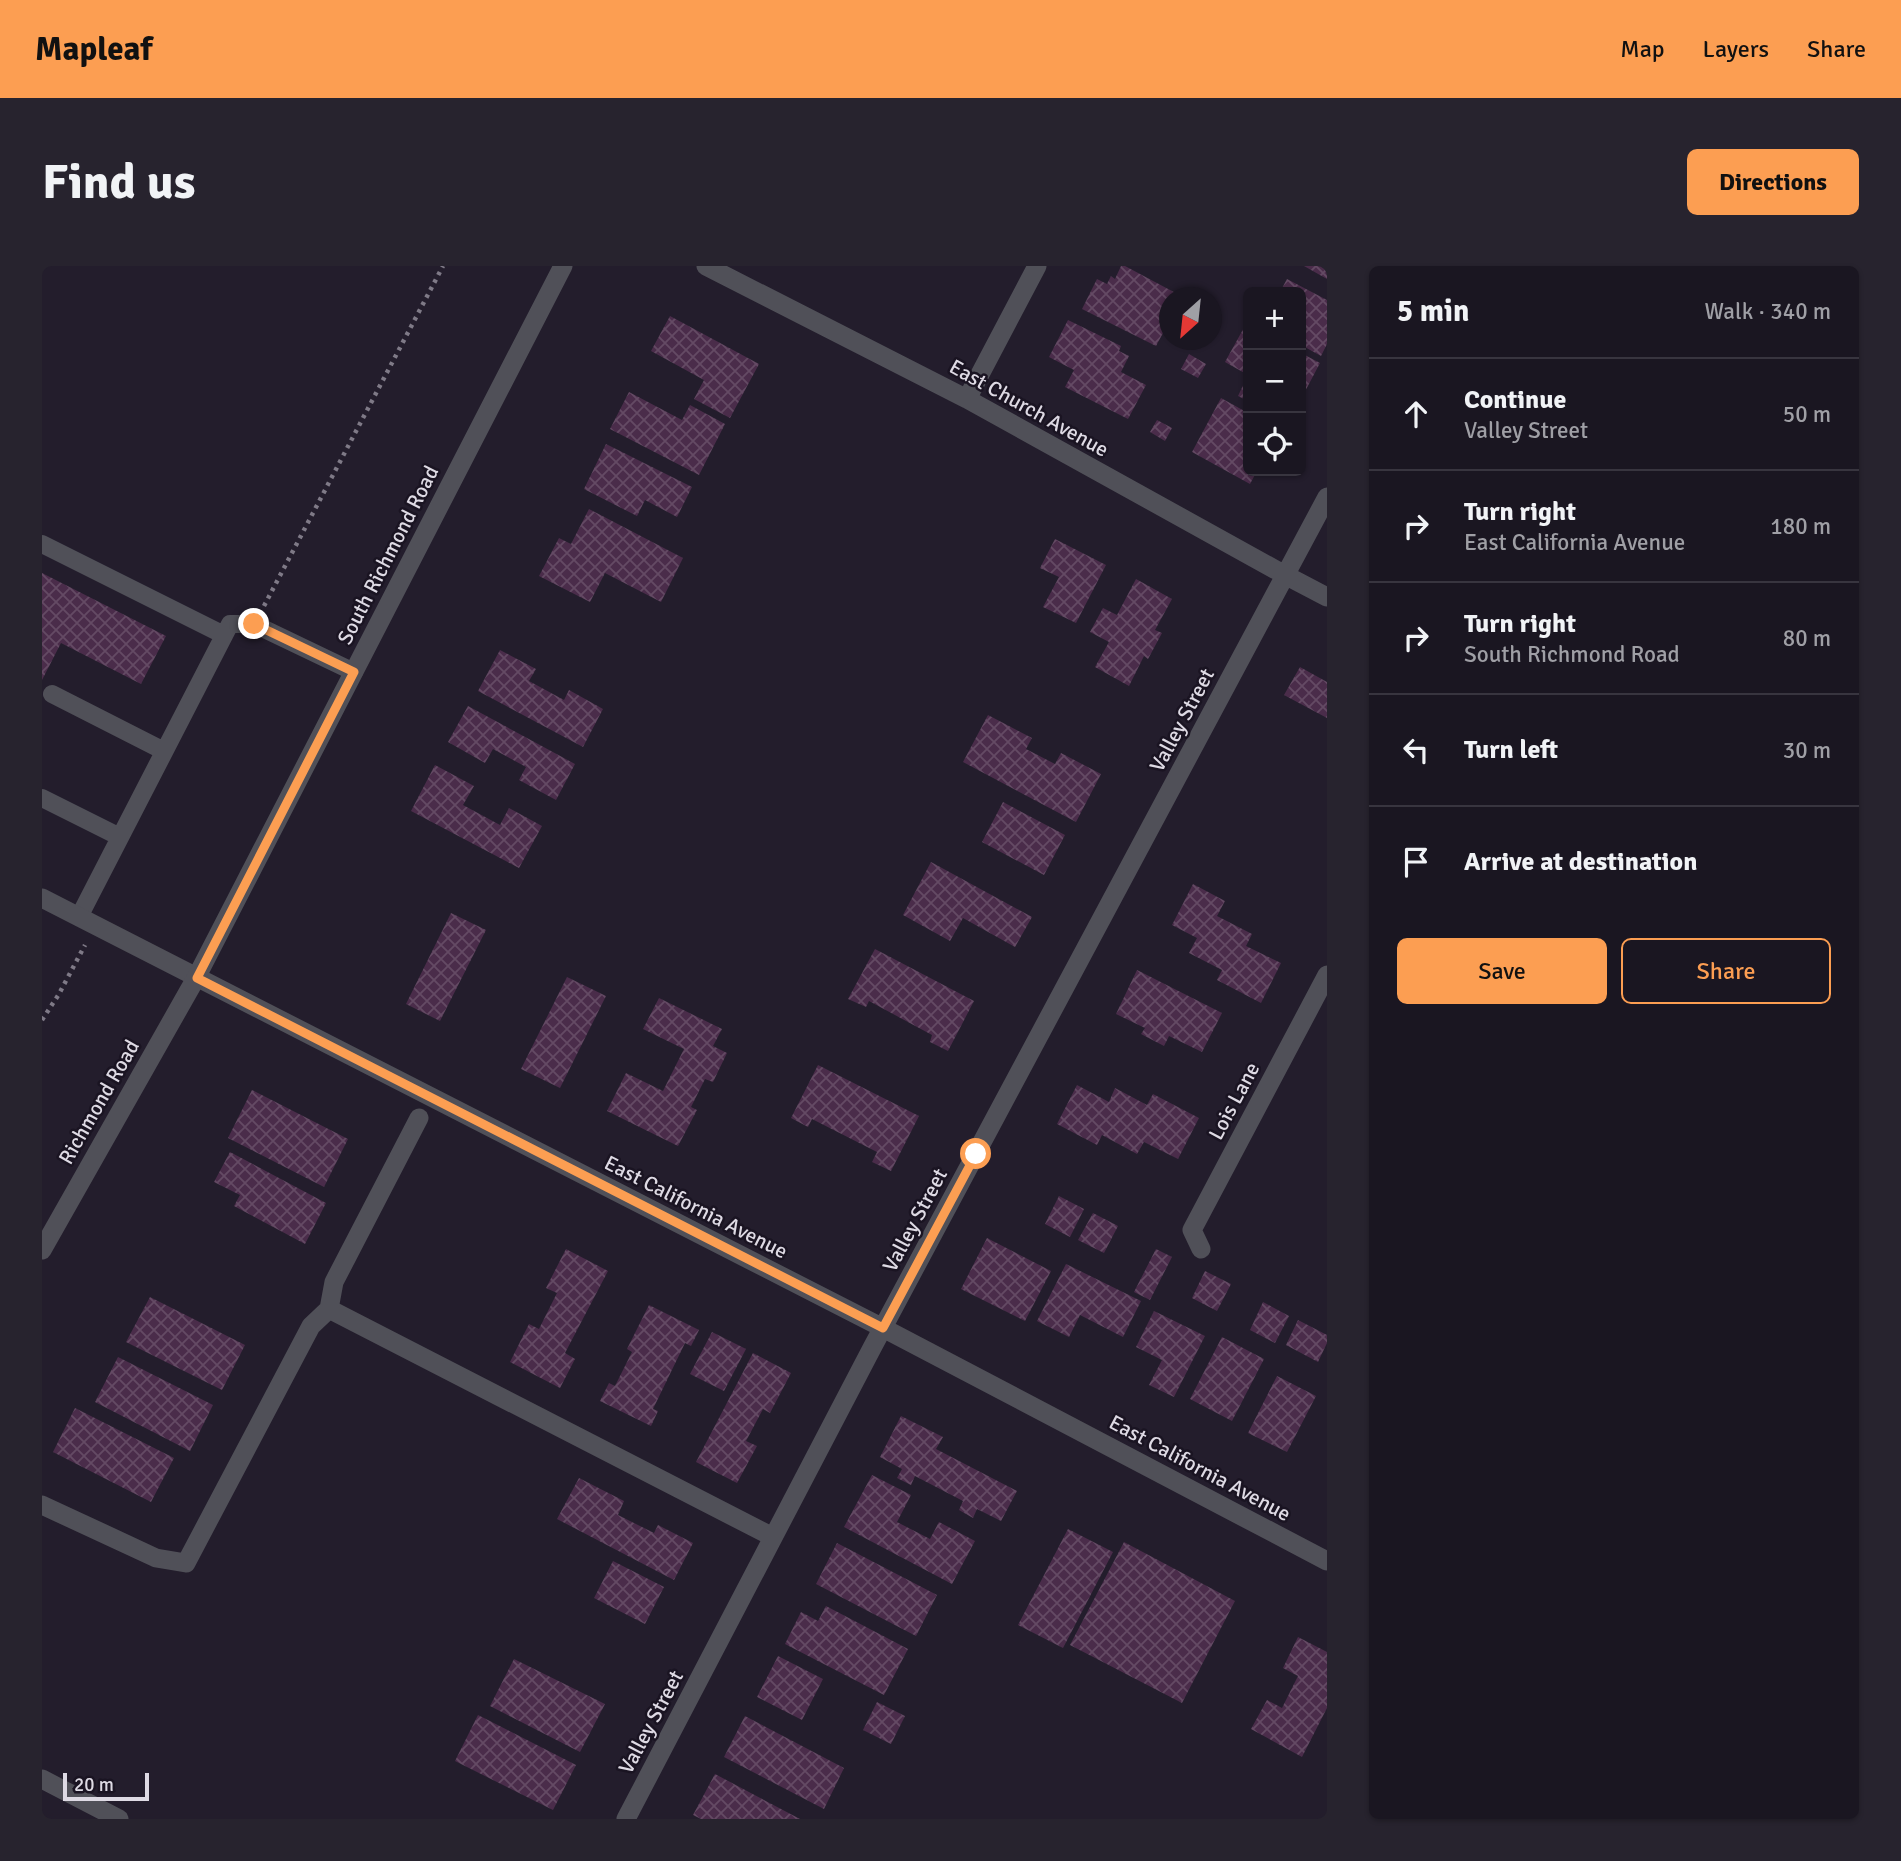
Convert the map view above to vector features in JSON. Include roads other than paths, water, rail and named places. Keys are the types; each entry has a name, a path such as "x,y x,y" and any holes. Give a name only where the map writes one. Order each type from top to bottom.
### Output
{"street":[{"name":"South Richmond Road","path":"197,978 563,266"},
{"name":"East Church Avenue","path":"706,266 967,399 1327,597"},
{"path":"967,399 1037,266"},
{"name":"Valley Street","path":"626,1819 883,1328 1327,496"},
{"name":"East California Avenue","path":"42,898 883,1328 1327,1560"},
{"name":"Lois Lane","path":"1201,1249 1192,1230 1327,975"},
{"name":"Richmond Road","path":"42,1250 197,978"},
{"path":"42,1505 156,1558 186,1563 312,1326 329,1309 334,1282 419,1118"},
{"path":"329,1309 773,1537"},
{"path":"42,1779 119,1819"}],"lane":[{"path":"42,544 224,635"},
{"path":"79,917 230,624 254,624 354,672"},
{"path":"52,694 164,751"},
{"path":"42,798 120,837"}]}
